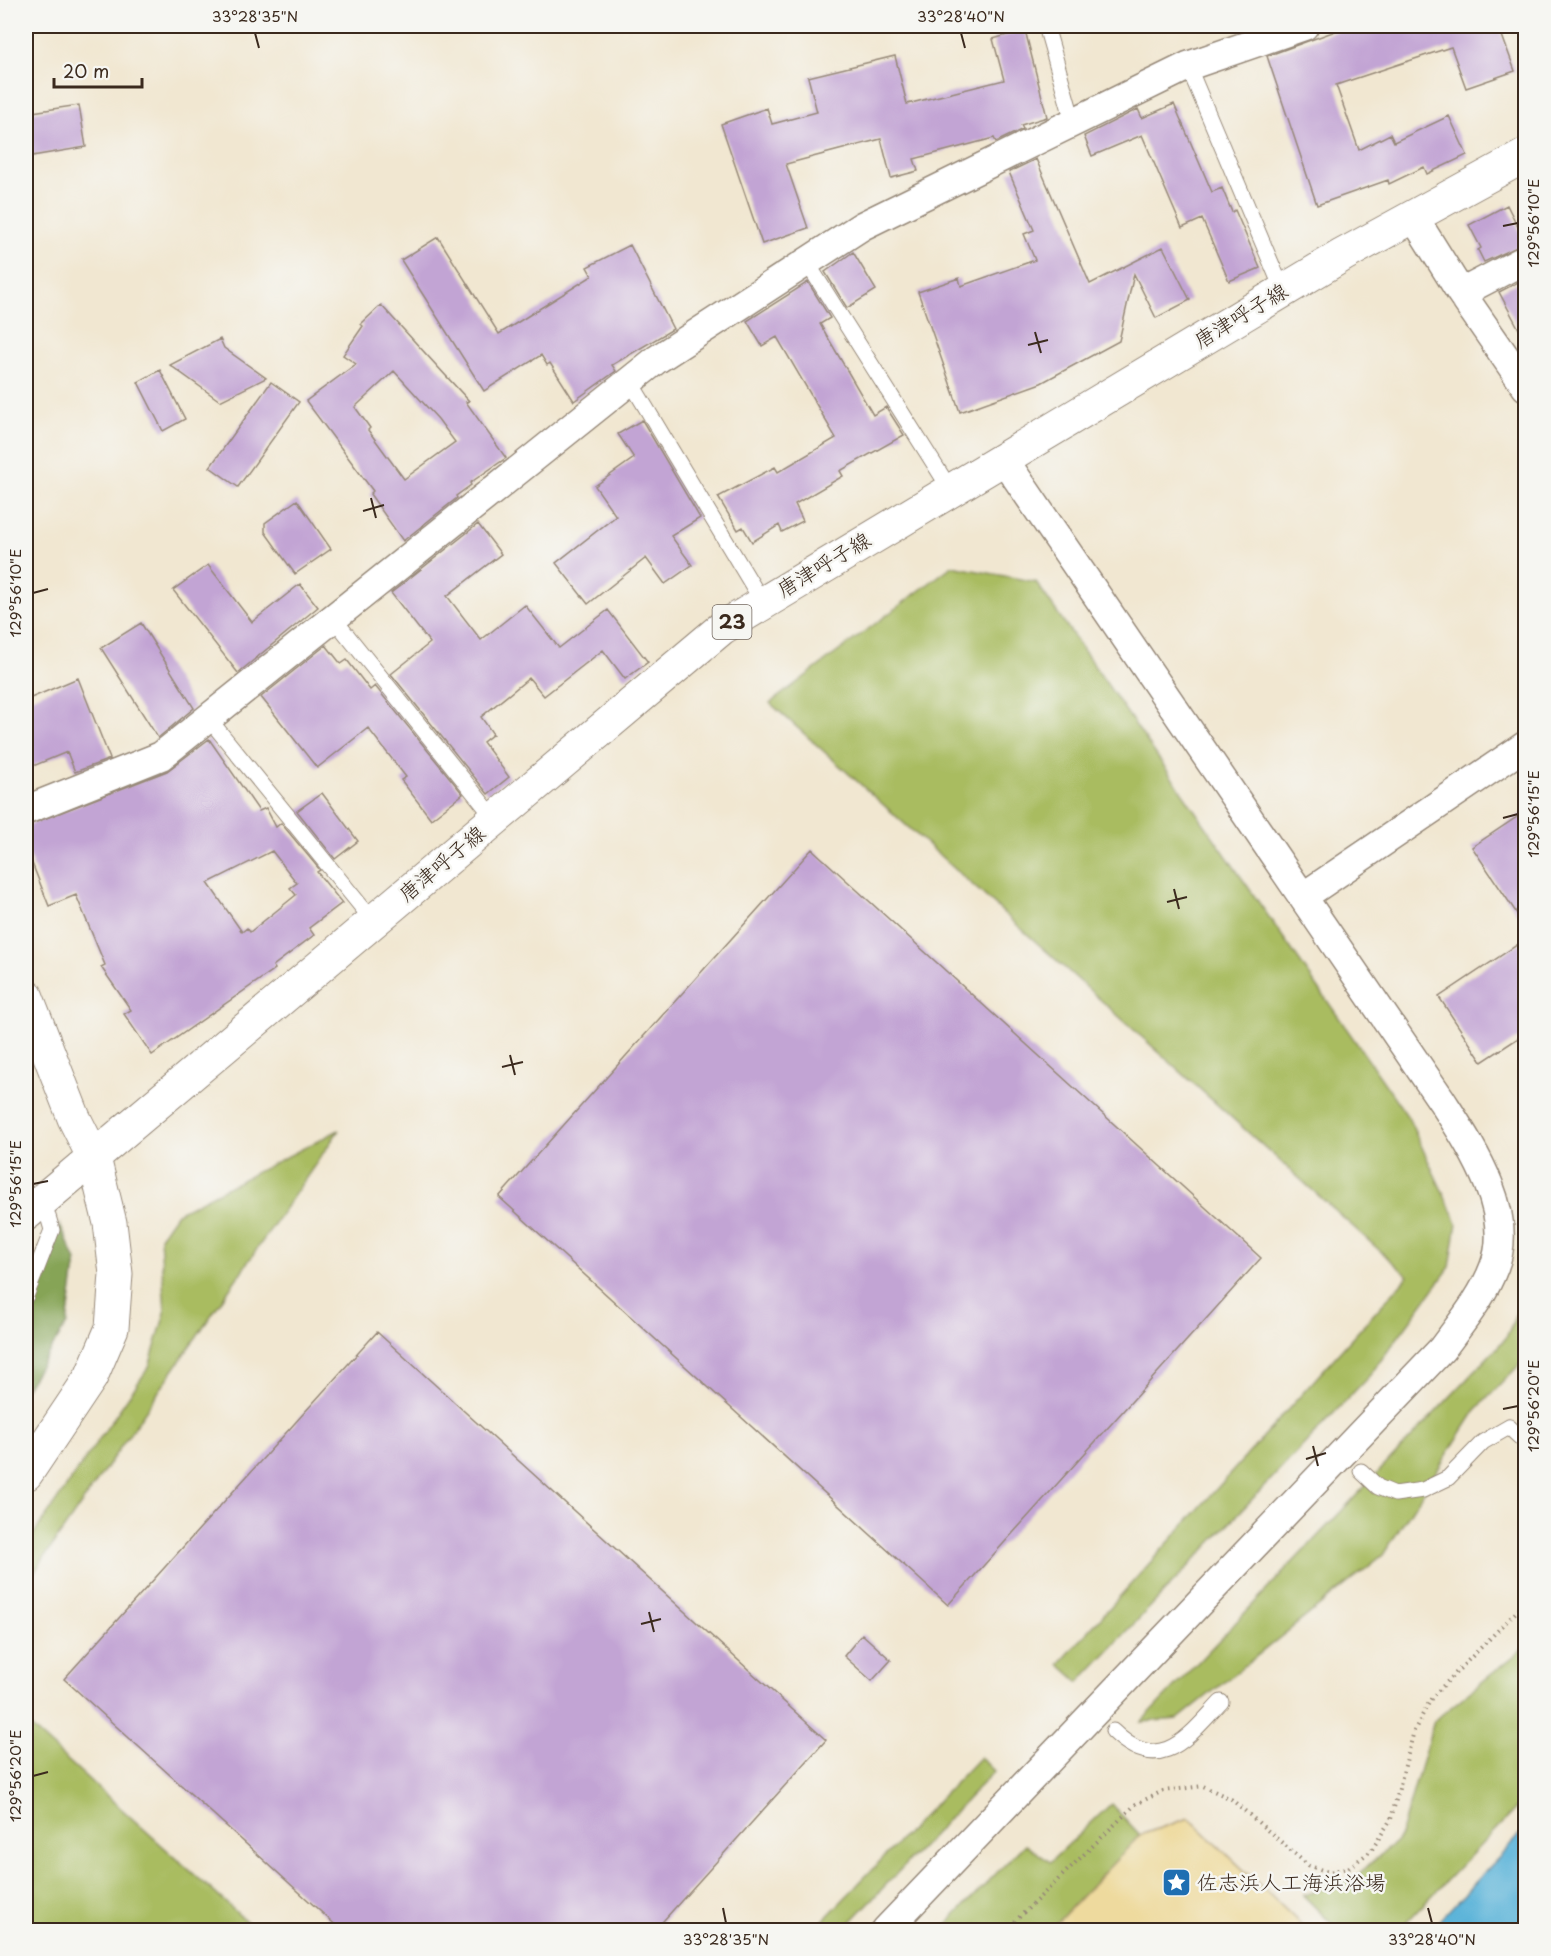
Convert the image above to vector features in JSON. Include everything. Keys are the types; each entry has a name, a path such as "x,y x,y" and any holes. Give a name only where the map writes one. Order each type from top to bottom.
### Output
{"main road":[{"name":"唐津呼子線","path":"34,1206 94,1158 722,628 1283,291 1413,216 1526,155"},
{"path":"26,995 32,1029 94,1158 110,1223 116,1274 112,1328 91,1377 26,1474"}],"street":[{"path":"26,810 161,756 656,360 862,226 1188,66 1304,26"},
{"path":"1413,216 1461,293 1526,387"},
{"path":"1461,293 1526,259"},
{"path":"886,1930 1442,1349 1480,1296 1495,1265 1499,1228 1493,1195 1476,1154 1304,896 1003,458"},
{"path":"1304,896 1526,745"}],"lane":[{"path":"1046,26 1073,121"},
{"path":"1188,66 1283,291"},
{"path":"806,261 950,489"},
{"path":"630,381 763,603"},
{"path":"334,619 495,819"},
{"path":"209,719 374,922"},
{"path":"26,1296 52,1230 34,1206"},
{"path":"1361,1471 1378,1487 1395,1494 1423,1490 1448,1478 1483,1442 1509,1427 1526,1443"},
{"path":"1113,1731 1128,1746 1150,1752 1180,1745 1221,1702"}],"path":[{"path":"1006,1930 1136,1804 1162,1791 1203,1786 1231,1799 1309,1866 1329,1872 1348,1868 1371,1851 1391,1819 1414,1731 1432,1697 1526,1602"}],"green space":[{"path":"952,566 1036,582 1408,1117 1457,1223 1450,1267 1370,1375 1079,1682 1059,1664 1408,1276 770,703"},
{"path":"339,1130 26,1584 26,1545 149,1367 165,1313 160,1237 177,1213"},
{"path":"60,1224 76,1261 67,1324 26,1388 26,1330"},
{"path":"1525,1293 1525,1359 1475,1411 1383,1555 1178,1719 1141,1722 1506,1338"},
{"path":"1525,1647 1525,1799 1399,1930 1338,1930 1303,1895 1350,1881 1399,1839 1434,1721"},
{"path":"26,1723 256,1930 26,1930"},
{"path":"980,1757 994,1771 843,1930 814,1930"},
{"path":"1111,1804 1140,1835 1050,1930 941,1930 1025,1844 1050,1862"}],"sand":[{"name":"佐志浜人工海浜浴場","path":"1189,1818 1307,1930 1050,1930 1140,1835"}],"water":[{"path":"1525,1830 1525,1930 1430,1930"}],"building":[{"path":"1349,26 1501,26 1500,30 1515,71 1466,88 1451,47 1336,85 1359,150 1390,134 1394,142 1449,116 1467,155 1427,174 1424,167 1389,184 1388,180 1317,205 1267,56"},
{"path":"1025,30 1047,117 1021,125 1023,129 996,142 994,138 914,159 918,171 891,178 881,139 786,164 808,228 762,244 721,124 767,108 772,124 817,112 808,77 895,56 907,104 1004,80 993,39"},
{"path":"1174,104 1212,192 1222,188 1232,212 1235,210 1260,268 1229,281 1202,219 1182,228 1142,135 1092,156 1084,136 1138,109 1142,118"},
{"path":"79,105 86,147 26,157 26,113"},
{"path":"1036,159 1090,284 1163,247 1190,300 1156,318 1134,274 1119,341 1041,383 960,412 918,292 959,278 961,286 1035,260 1024,234 1034,230 1009,172"},
{"path":"1507,205 1526,243 1484,262 1478,250 1481,248 1469,225"},
{"path":"438,237 499,334 592,276 587,267 630,245 673,329 612,365 616,371 574,401 550,363 547,365 541,355 484,391 401,260"},
{"path":"853,252 876,290 847,308 825,272"},
{"path":"1526,278 1526,342 1499,292"},
{"path":"808,282 830,318 820,324 873,415 886,407 904,435 840,471 843,476 795,504 803,521 782,532 779,525 752,542 743,527 738,530 718,497 775,467 778,472 836,438 777,337 762,346 747,321"},
{"path":"381,305 469,401 466,402 506,458 470,483 471,485 456,496 457,498 403,541 370,494 373,491 306,401 356,364 343,355 363,326 361,324","holes":["394,371 438,419 455,442 404,479 368,430 370,428 355,407"]},
{"path":"220,339 224,348 266,378 220,401 170,365"},
{"path":"160,370 185,419 163,431 138,382"},
{"path":"271,382 299,402 238,487 210,467"},
{"path":"642,420 700,518 671,536 692,565 665,584 646,558 588,604 556,563 616,516 595,486 634,458 618,434"},
{"path":"297,500 331,549 295,574 265,532 265,523"},
{"path":"478,524 501,554 447,596 481,640 525,605 559,648 608,610 648,662 625,679 603,650 544,696 529,678 481,717 493,734 483,742 509,777 488,794 391,674 430,643 391,593"},
{"path":"208,565 252,622 300,584 318,607 238,673 173,590"},
{"path":"141,623 194,708 158,738 101,648"},
{"path":"326,645 341,664 347,660 370,690 375,686 463,794 431,819 401,780 406,777 368,728 317,768 261,697"},
{"path":"78,678 110,759 75,772 67,752 26,769 26,700"},
{"path":"209,739 259,811 266,808 276,827 281,823 320,870 317,872 342,903 309,928 314,935 273,966 275,969 152,1055 124,1014 131,1010 101,967 105,965 76,895 49,906 26,848 26,826 167,771","holes":["272,851 297,883 290,888 296,895 250,932 247,928 242,932 208,883"]},
{"path":"322,793 358,841 335,859 297,811"},
{"path":"1526,811 1526,927 1472,847"},
{"path":"812,849 1261,1258 948,1605 499,1197"},
{"path":"1526,939 1526,1033 1482,1062 1439,997"},
{"path":"377,1332 826,1740 655,1930 341,1930 64,1679"},
{"path":"862,1634 891,1660 872,1681 844,1656"}],"place":[{"name":"佐志浜人工海浜浴場","path":"1176,1883"}]}
